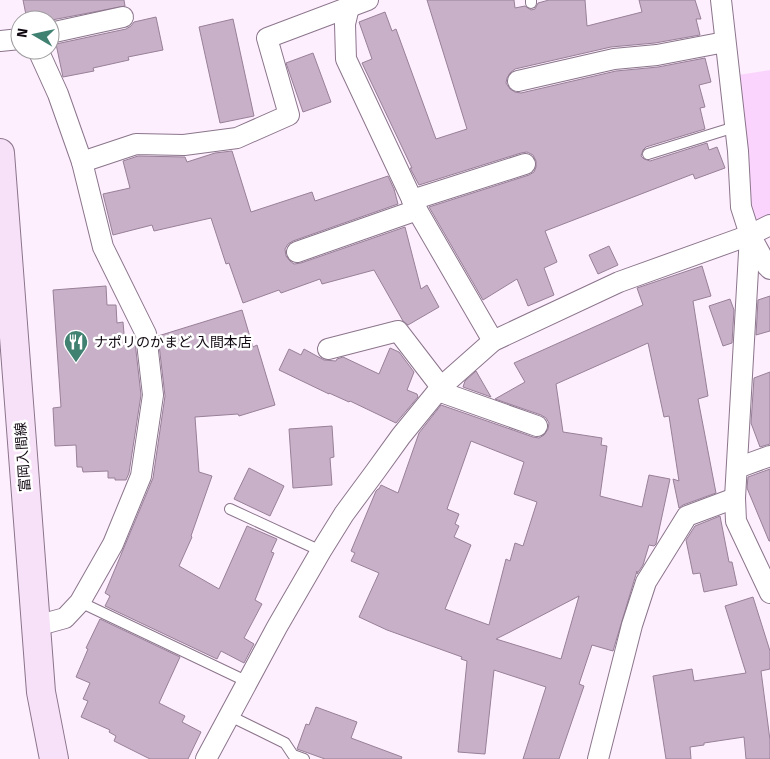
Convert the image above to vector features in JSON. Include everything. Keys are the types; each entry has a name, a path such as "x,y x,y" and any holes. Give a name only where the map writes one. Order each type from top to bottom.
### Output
{"main road":[{"name":"富岡入間線","path":"0,153 41,692 54,759"}],"street":[{"path":"82,162 136,144 184,145 237,138 289,115 267,38 368,0"},
{"path":"721,0 738,151 741,208 750,235 770,269"},
{"path":"349,8 345,24 346,59 415,205 493,341"},
{"path":"60,31 123,17"},
{"path":"518,81 614,59 657,55 725,42"},
{"path":"36,626 65,618 80,602 113,544 141,476 153,395 146,334 103,247 82,162 58,94 43,60"},
{"path":"297,252 525,164"},
{"path":"206,759 277,627 344,514 439,389 493,341 619,282 750,235 770,225"},
{"path":"750,235 735,498 736,521 770,593"},
{"path":"328,349 398,331 439,389 537,426"},
{"path":"737,468 770,456"},
{"path":"598,759 632,625 646,582 687,516 735,498"}],"lane":[{"path":"648,154 735,127"},
{"path":"230,509 321,551"},
{"path":"80,602 248,682"},
{"path":"230,716 285,743 293,755 304,759"}],"shaded area":[{"path":"770,70 770,214 759,220 751,218 738,75"}],"building":[{"path":"23,0 124,0 125,6 60,18 60,10 25,10"},
{"path":"427,0 514,0 515,8 525,6 531,10 535,9 538,3 549,0 585,0 587,26 642,12 639,0 695,0 701,19 696,19 700,35 655,43 611,47 515,69 510,73 506,83 510,89 521,93 616,71 658,67 705,58 711,82 699,85 705,107 700,108 705,129 646,147 641,156 650,161 707,143 709,150 717,147 725,168 695,179 693,174 545,231 557,262 544,268 554,295 528,306 517,279 483,300 429,207 529,175 534,172 536,161 533,155 527,152 521,153 419,185 362,63 372,59 359,22 385,12 392,31 396,29 436,139 467,129"},
{"path":"156,17 163,50 128,57 129,60 93,68 94,71 63,77 59,60 60,43 126,29 134,22"},
{"path":"233,19 254,116 220,123 199,27"},
{"path":"313,53 331,102 303,112 286,63"},
{"path":"232,151 251,212 312,192 315,201 388,176 398,204 293,241 285,249 286,256 294,264 301,263 405,227 421,289 427,285 439,307 408,325 403,321 374,270 322,284 320,279 281,293 279,290 243,303 229,263 226,264 211,218 154,231 152,225 113,235 103,194 130,188 123,161 138,156 185,157 187,162 215,153"},
{"path":"609,246 618,265 598,274 589,255"},
{"path":"702,266 711,296 693,301 708,396 698,399 716,493 679,508 673,479 679,481 669,416 664,417 648,343 556,384 563,432 602,438 601,445 607,446 600,496 642,507 649,475 670,479 656,544 654,546 649,545 643,565 637,574 637,571 613,651 592,645 579,684 584,686 559,759 523,759 546,687 494,670 485,754 458,752 467,661 461,659 462,657 387,630 359,617 379,573 351,561 355,553 351,551 376,491 381,485 398,493 419,433 441,405 539,438 548,429 549,423 546,418 495,399 525,382 514,363 643,305 637,288","holes":["471,441 524,462 514,494 537,502 523,546 515,543 510,561 506,559 489,625 445,609 471,545 454,537 459,526 455,524 459,514 447,509","579,596 561,659 496,639 510,632"]},
{"path":"106,286 107,305 116,305 117,323 123,322 125,345 135,342 141,395 129,473 126,480 108,478 108,471 83,472 82,467 77,467 76,445 55,446 53,408 61,407 53,290"},
{"path":"770,296 770,331 756,335 758,300"},
{"path":"730,299 734,310 732,343 723,346 709,306"},
{"path":"242,310 253,347 257,345 275,405 239,416 238,414 195,417 199,472 212,476 192,537 179,566 219,589 247,526 277,539 271,552 274,553 255,600 262,604 244,638 254,644 244,663 221,651 217,659 105,606 110,596 105,593 153,478 165,396 158,336"},
{"path":"390,348 399,352 414,372 407,390 417,394 418,397 396,423 279,370 289,349 301,355 304,349 324,360 336,361 343,357 379,374"},
{"path":"476,371 491,397 463,387 465,381"},
{"path":"770,372 770,444 760,447 751,423 754,378"},
{"path":"332,426 334,457 330,458 332,485 293,488 289,429"},
{"path":"249,468 284,486 270,516 234,499"},
{"path":"770,469 769,541 747,488 748,477"},
{"path":"720,516 729,562 732,562 737,585 704,592 700,573 693,574 686,540 695,526"},
{"path":"753,597 770,651 770,669 761,671 770,740 770,759 746,759 744,737 690,747 691,759 666,759 653,676 692,669 694,681 746,673 725,606"},
{"path":"100,619 180,657 159,703 185,716 182,722 201,732 188,759 150,759 114,741 116,736 109,732 110,730 81,717 88,701 83,699 90,683 76,677 88,649 86,648"},
{"path":"316,707 357,722 351,738 402,757 401,759 325,759 297,749 306,724 309,725"}],"place":[{"name":"ナポリのかまど 入間本店","path":"76,363"}]}
